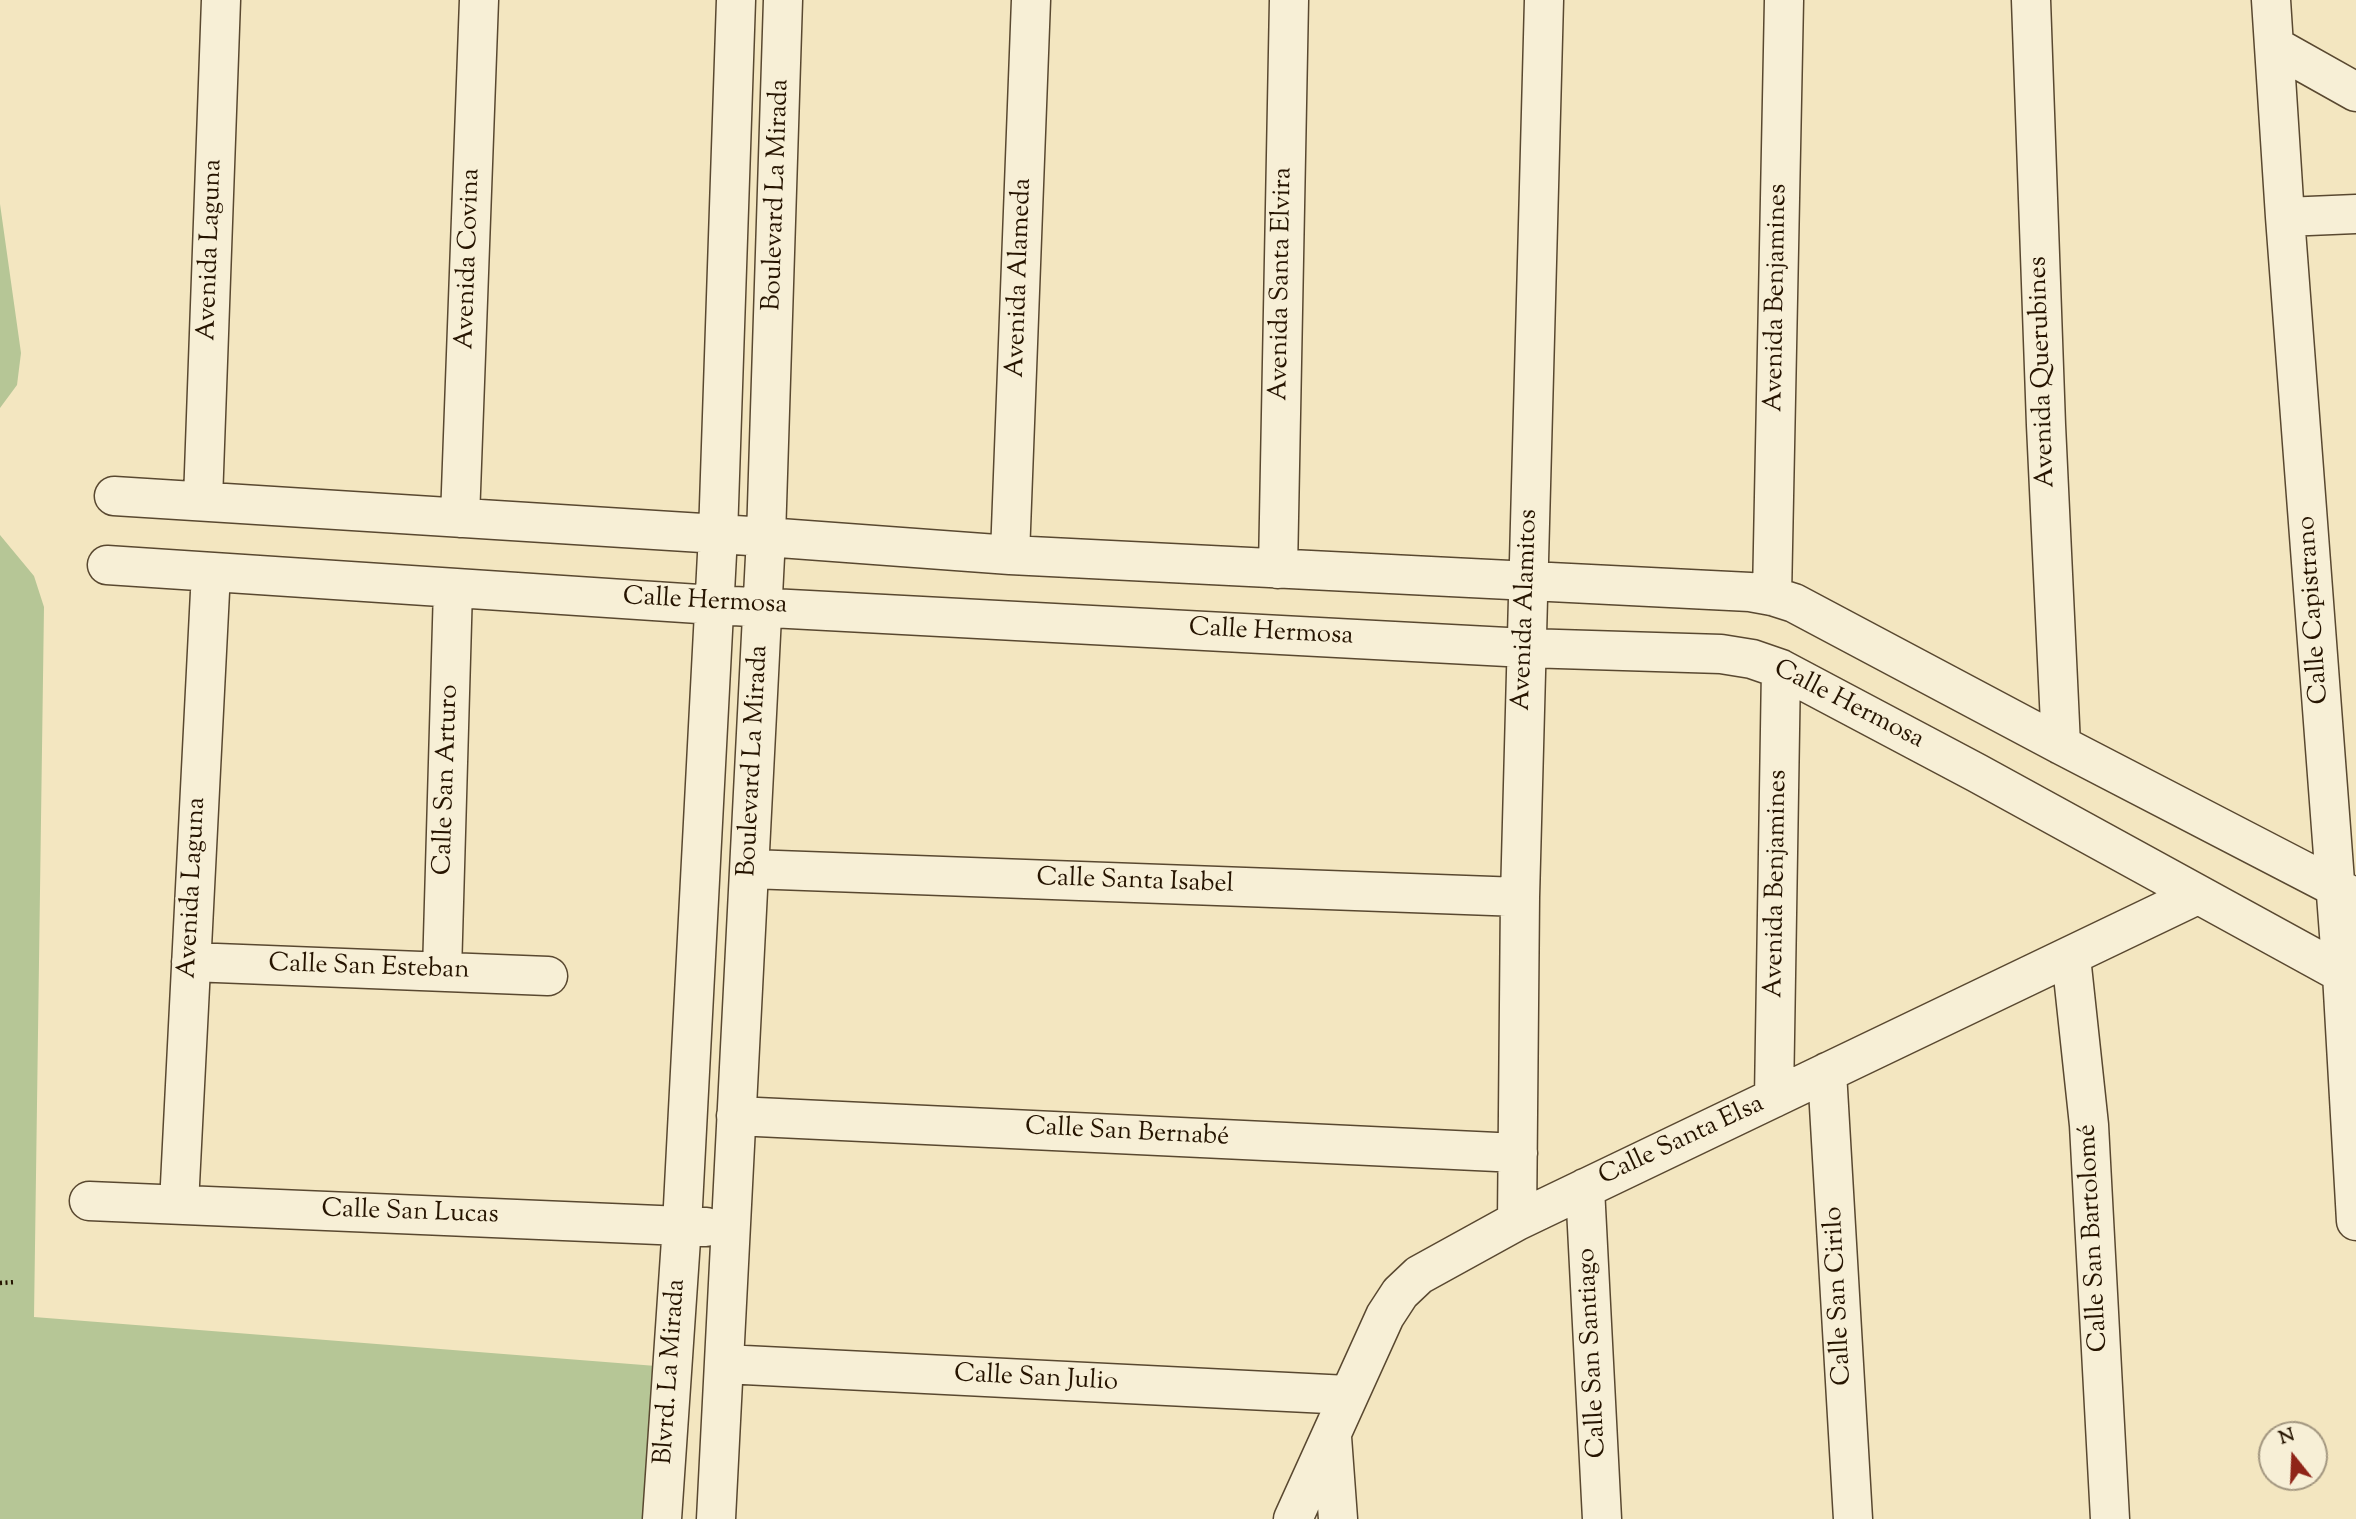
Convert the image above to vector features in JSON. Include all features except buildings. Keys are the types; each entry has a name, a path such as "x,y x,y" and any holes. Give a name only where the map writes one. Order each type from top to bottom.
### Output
{"street":[{"name":"Avenida Laguna","path":"203,500 221,0"},
{"name":"Avenida Covina","path":"460,518 479,0"},
{"name":"Boulevard La Mirada","path":"682,1225 718,535 736,0"},
{"name":"Boulevard La Mirada","path":"731,1228 766,537 783,0"},
{"name":"Avenida Alameda","path":"1010,555 1031,0"},
{"name":"Avenida Santa Elvira","path":"1278,569 1289,0"},
{"name":"Avenida Alamitos","path":"1517,1221 1520,897 1544,0"},
{"name":"Avenida Benjamines","path":"1772,596 1784,0"},
{"name":"Avenida Querubines","path":"2031,0 2046,425 2061,745"},
{"name":"Calle Capistrano","path":"2271,0 2285,217 2346,892 2356,1221"},
{"path":"2274,46 2356,92"},
{"path":"2285,217 2356,214"},
{"path":"114,496 1010,555 1750,592 1794,603 2346,892"},
{"name":"Calle Hermosa","path":"107,565 713,605 1526,648 1721,654 1752,659 1781,669 1977,772 2349,977"},
{"name":"Avenida Laguna","path":"178,1204 211,572"},
{"name":"Calle San Arturo","path":"443,972 453,588"},
{"name":"Avenida Benjamines","path":"1774,1098 1781,669"},
{"name":"Calle Santa Isabel","path":"750,869 1520,897"},
{"name":"Calle Santa Elsa","path":"1293,1519 1385,1316 1400,1293 1419,1275 1517,1221 2197,895"},
{"name":"Calle San Bartolomé","path":"2071,957 2089,1125 2110,1519"},
{"name":"Calle San Esteban","path":"191,962 548,976"},
{"name":"Calle San Cirilo","path":"1827,1072 1853,1519"},
{"name":"Calle San Bernabé","path":"736,1116 1518,1153"},
{"name":"Calle San Santiago","path":"1585,1188 1602,1519"},
{"name":"Calle San Lucas","path":"89,1201 731,1228"},
{"name":"Blvrd. La Mirada","path":"662,1519 682,1225"},
{"name":"Blvrd. La Mirada","path":"716,1519 731,1228"},
{"name":"Calle San Julio","path":"724,1364 1348,1395"},
{"path":"1332,1432 1338,1519"}],"path":[{"path":"0,1283 15,1282"}],"green space":[{"path":"0,204 21,353 17,385 0,408"},
{"path":"0,535 34,576 44,607 34,1317 656,1366 645,1519 0,1519"}]}
